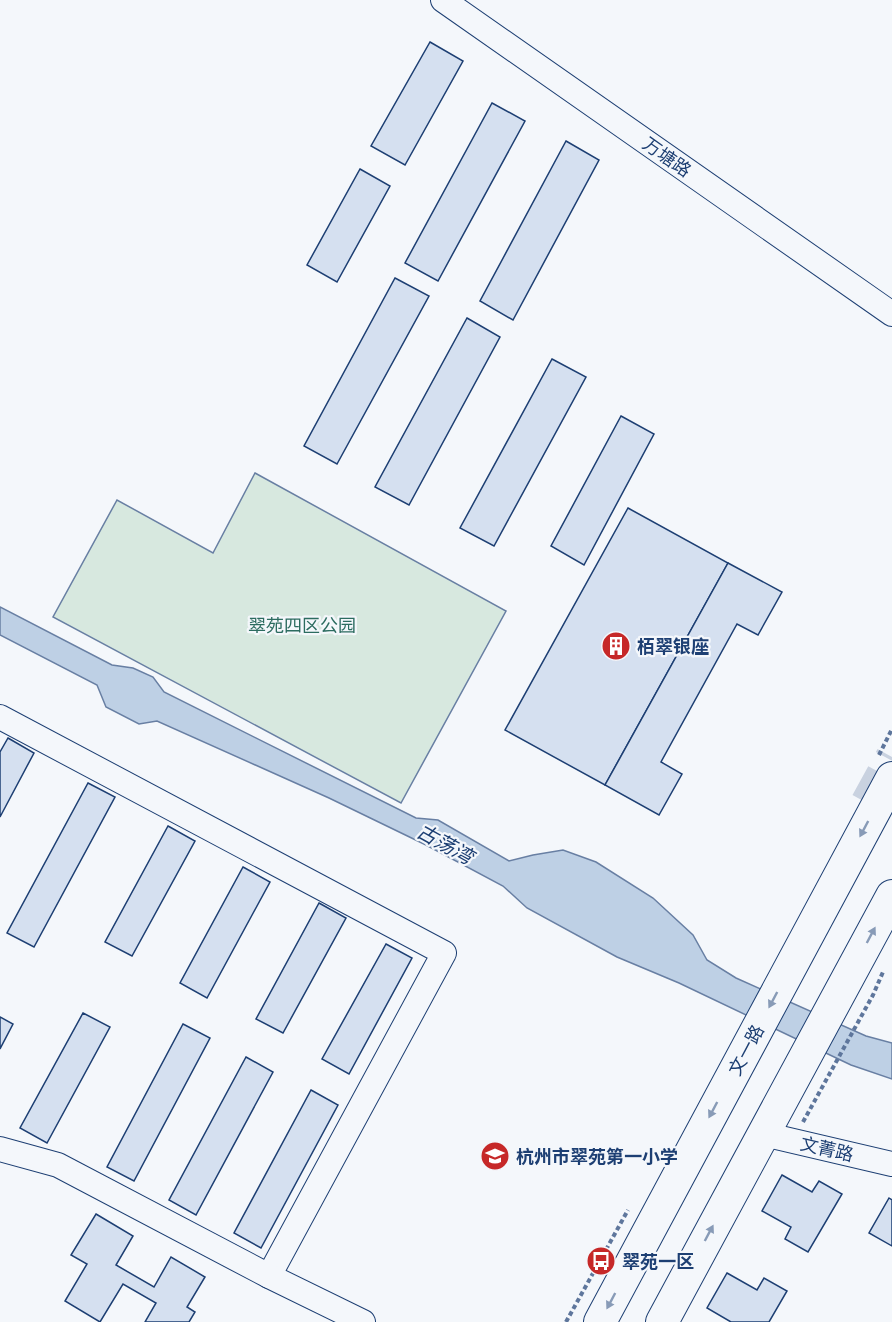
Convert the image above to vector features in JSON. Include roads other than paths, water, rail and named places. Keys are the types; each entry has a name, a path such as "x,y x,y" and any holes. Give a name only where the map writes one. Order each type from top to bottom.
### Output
{"main road":[{"name":"文一路","path":"600,1322 892,778"},
{"path":"662,1322 763,1134 805,1088 850,973 892,896"}],"street":[{"name":"万塘路","path":"443,0 892,314"},
{"path":"0,717 444,953 269,1276"},
{"name":"文菁路","path":"763,1134 892,1164"},
{"path":"0,1149 58,1165 269,1276 363,1322"}],"water":[{"name":"古荡湾","path":"0,607 112,665 133,668 153,677 164,692 416,818 438,820 509,861 563,850 596,862 653,898 693,935 707,960 736,978 866,1036 892,1043 892,1079 851,1065 679,983 617,957 527,908 503,886 426,845 329,798 157,721 139,724 106,707 97,685 0,635"}],"tunnel":[{"path":"867,803 892,757"}],"place":[{"name":"栢翠银座","path":"616,646"},
{"name":"杭州市翠苑第一小学","path":"495,1156"},
{"name":"翠苑一区","path":"601,1261"}],"park label":[{"name":"翠苑四区公园","path":"302,625"}]}
